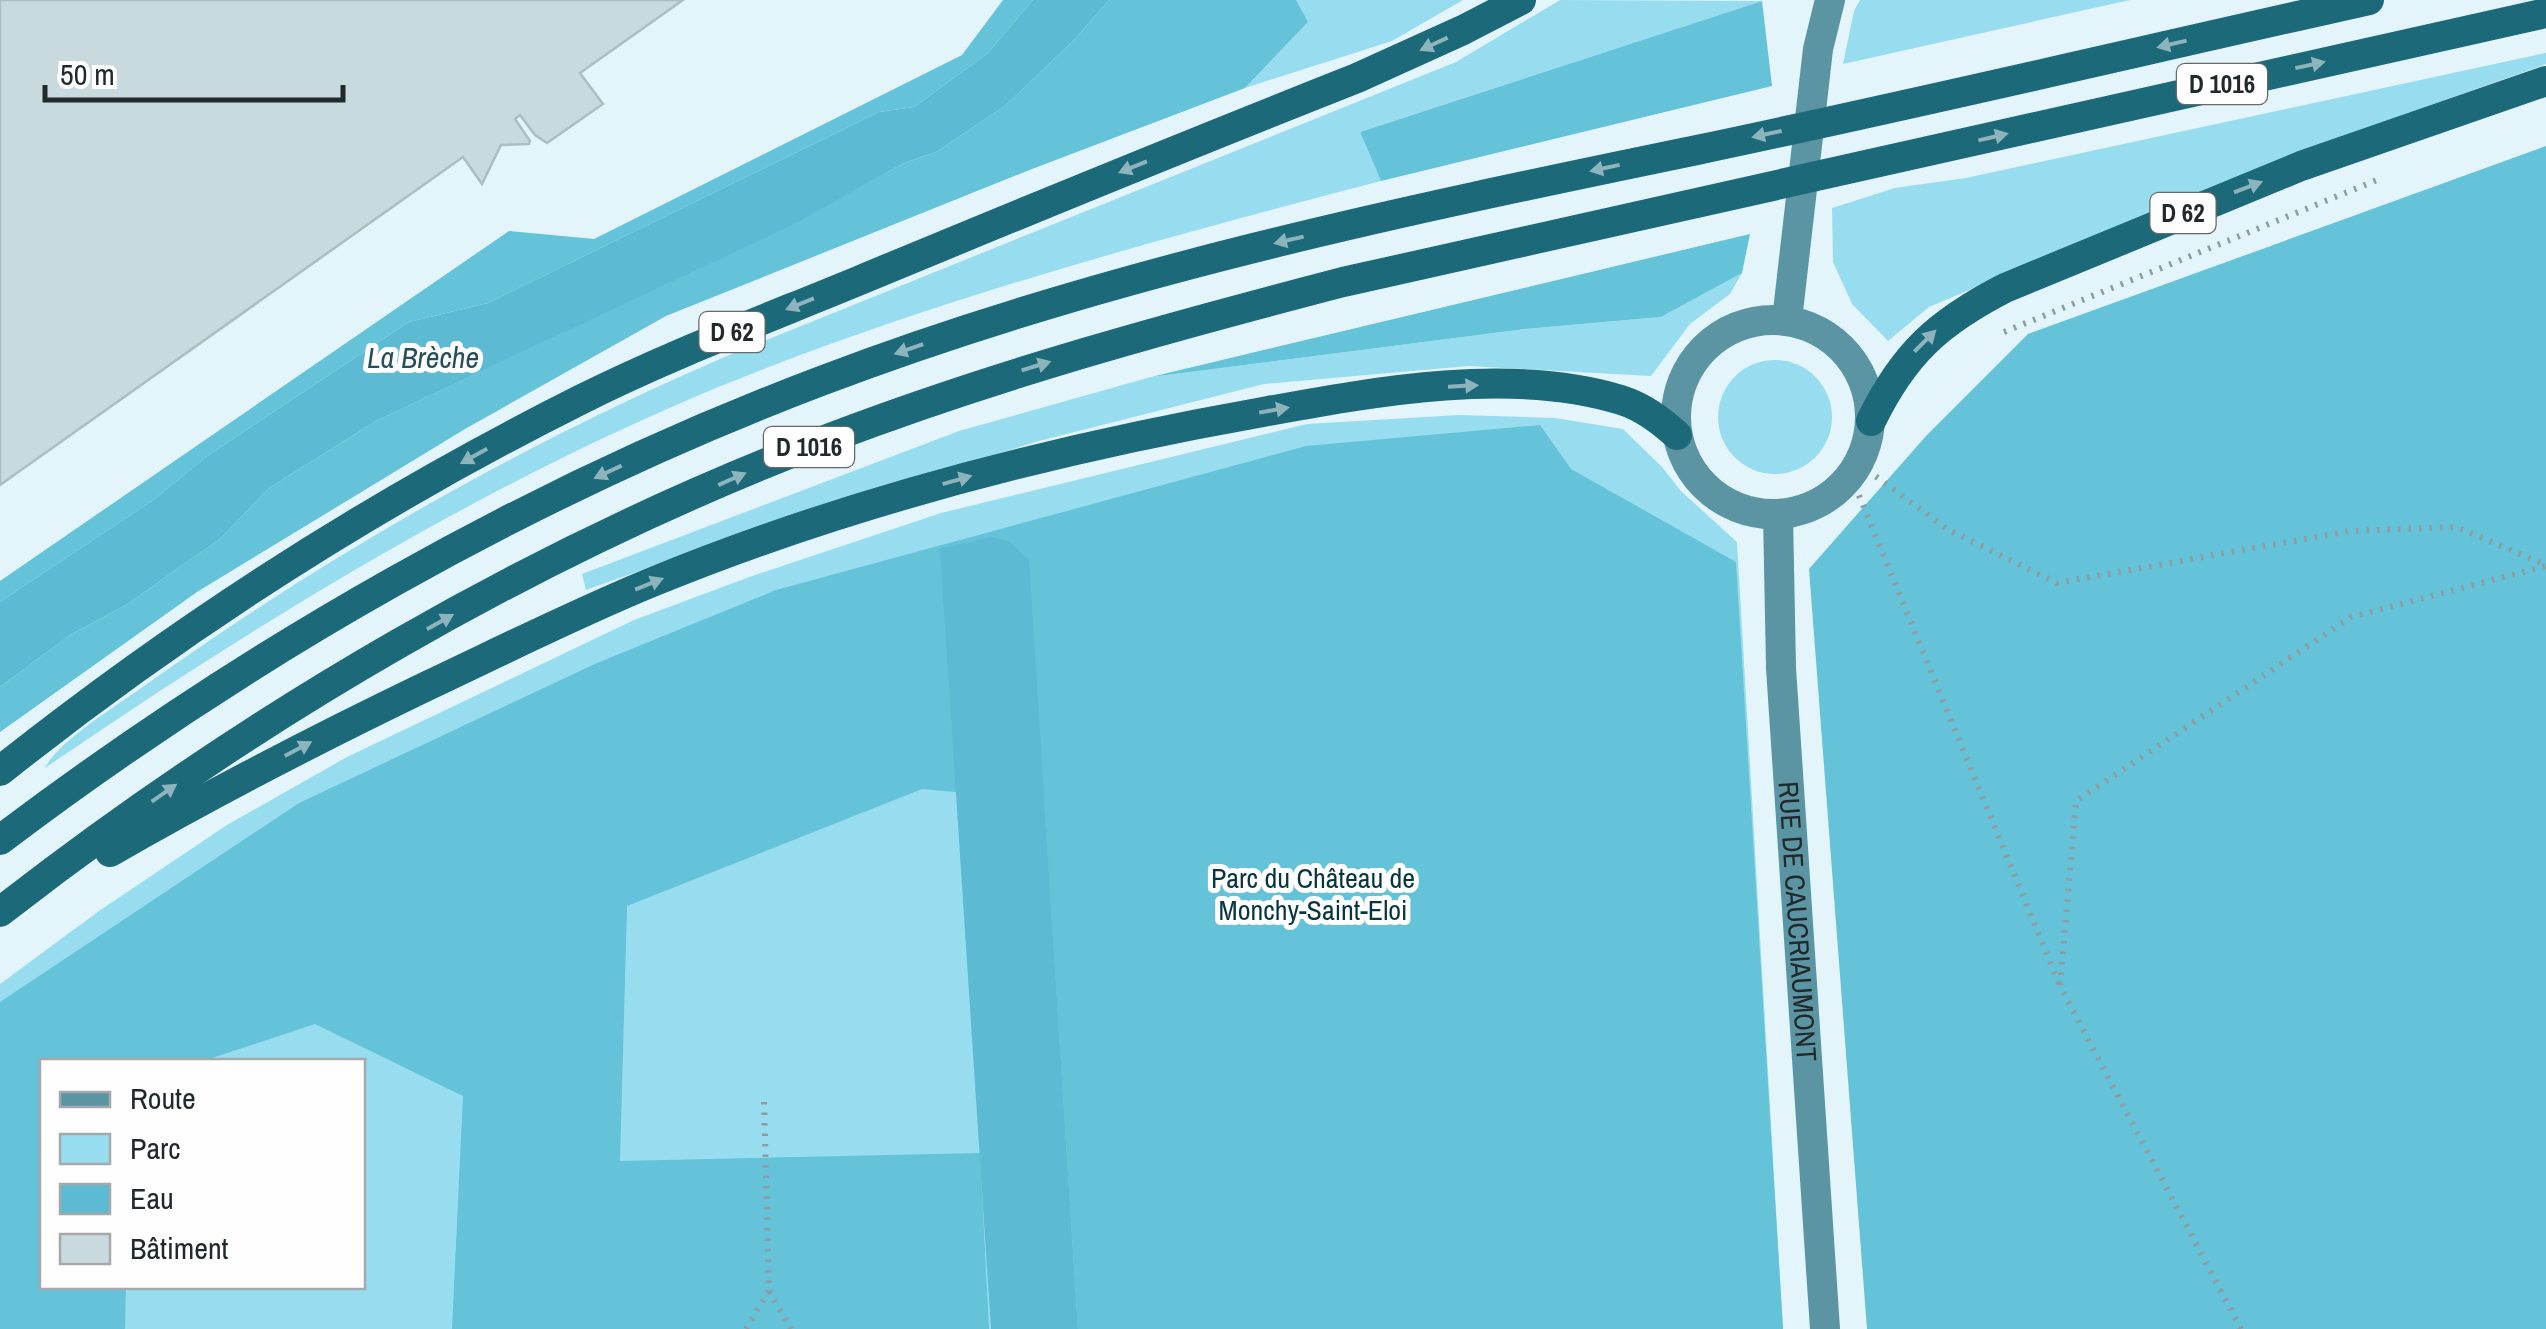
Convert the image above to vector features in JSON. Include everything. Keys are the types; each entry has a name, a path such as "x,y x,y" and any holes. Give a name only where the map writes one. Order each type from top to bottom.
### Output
{"highway":[{"name":"D 62","path":"0,771 134,668 279,571 469,458 584,398 694,348 1357,78 1521,0"},
{"name":"D 1016","path":"0,840 206,696 402,578 540,505 749,410 958,332 1126,282 1418,210 2369,0"},
{"name":"D 1016","path":"0,915 204,766 381,655 576,551 772,462 971,387 1190,322 1343,282 2546,14"},
{"name":"D 62","path":"1871,421 1898,370 1916,349 1960,312 2006,288 2301,166 2546,80"},
{"path":"0,915 256,771 560,622 757,543 976,475 1180,427 1366,395 1464,386 1541,386 1602,395 1648,412 1677,435"}],"street":[{"path":"1807,0 1818,50"},
{"path":"1787,320 1818,50 1830,0"},
{"path":"1787,320 1814,328 1848,354 1868,393 1871,421 1855,470 1819,503 1778,514 1751,512 1713,494 1686,462 1677,435 1678,392 1690,366 1708,344 1745,323 1787,320"},
{"name":"RUE DE CAUCRIAUMONT","path":"1778,514 1781,668 1825,1329"}],"path":[{"path":"1994,336 2392,174"},
{"path":"1855,470 1947,529 2057,583 2350,532 2456,527 2546,565"},
{"path":"1855,470 2060,986 2241,1329"},
{"path":"2060,986 2076,801 2351,617 2546,565"},
{"path":"764,1100 769,1291 791,1329"},
{"path":"746,1329 769,1291"}],"green space":[{"path":"1003,0 1033,0 988,53 914,107 879,112 488,303 409,322 206,457 152,501 0,602 0,581 509,231 594,239 962,55"},
{"path":"1109,0 1296,0 1308,22 1245,88 666,316 465,429 197,592 0,732 0,687 70,635 126,605 221,538 269,488 376,421 792,224 902,164 936,152 1006,105 1073,41"},
{"path":"1296,0 1463,0 1392,41 1245,88 1307,23"},
{"path":"1560,0 1762,1 1360,132 1381,181 962,299 797,356 628,427 371,561 206,661 45,768 62,747 90,724 285,591 430,503 580,424 734,353 1456,62"},
{"path":"1860,0 2130,0 1843,64"},
{"path":"1762,1 1772,86 1381,181 1360,132"},
{"path":"2546,53 2546,64 2293,154 1929,307 1888,341 1852,304 1833,262 1832,208 1895,188 1966,178"},
{"path":"2546,146 2546,1329 1867,1329 1809,569 1926,436 2028,334"},
{"path":"1750,234 1742,273 1661,317 1525,329 1151,377"},
{"path":"1742,273 1730,294 1690,324 1651,376 1469,366 1264,384 1039,441 779,521 586,590 582,574 959,431 1151,377 1525,329 1661,317"},
{"path":"1775,360 1797,364 1815,377 1828,395 1832,417 1828,439 1815,457 1797,470 1775,474 1753,470 1735,457 1722,439 1718,417 1722,395 1735,377 1753,364"},
{"name":"Parc du Château de Monchy-Saint-Eloi","path":"1459,415 1555,418 1623,429 1681,491 1737,542 1783,1329 0,1329 0,984 227,825 347,757 634,620 941,513 1307,424"},
{"name":"Parc du Château de Monchy-Saint-Eloi","path":"1540,425 1571,469 1736,562 1783,1329 1078,1329 1044,800 922,789 627,906 620,1161 980,1153 989,1329 452,1329 463,1096 315,1024 209,1059 40,1059 40,1289 126,1289 125,1329 0,1329 0,1002 299,803 597,663 776,590 1306,446"}],"water":[{"name":"La Brèche","path":"1033,0 1109,0 1073,41 1006,105 936,152 902,164 792,225 376,421 269,488 221,538 126,605 70,635 0,687 0,602 152,501 206,457 409,322 488,303 879,112 914,107 988,53"},
{"path":"991,537 1010,542 1029,560 1078,1329 991,1329 940,549"}],"building":[{"path":"0,0 683,0 580,73 603,104 547,143 535,135 520,115 515,119 529,144 501,145 482,184 463,157 0,485"}]}
